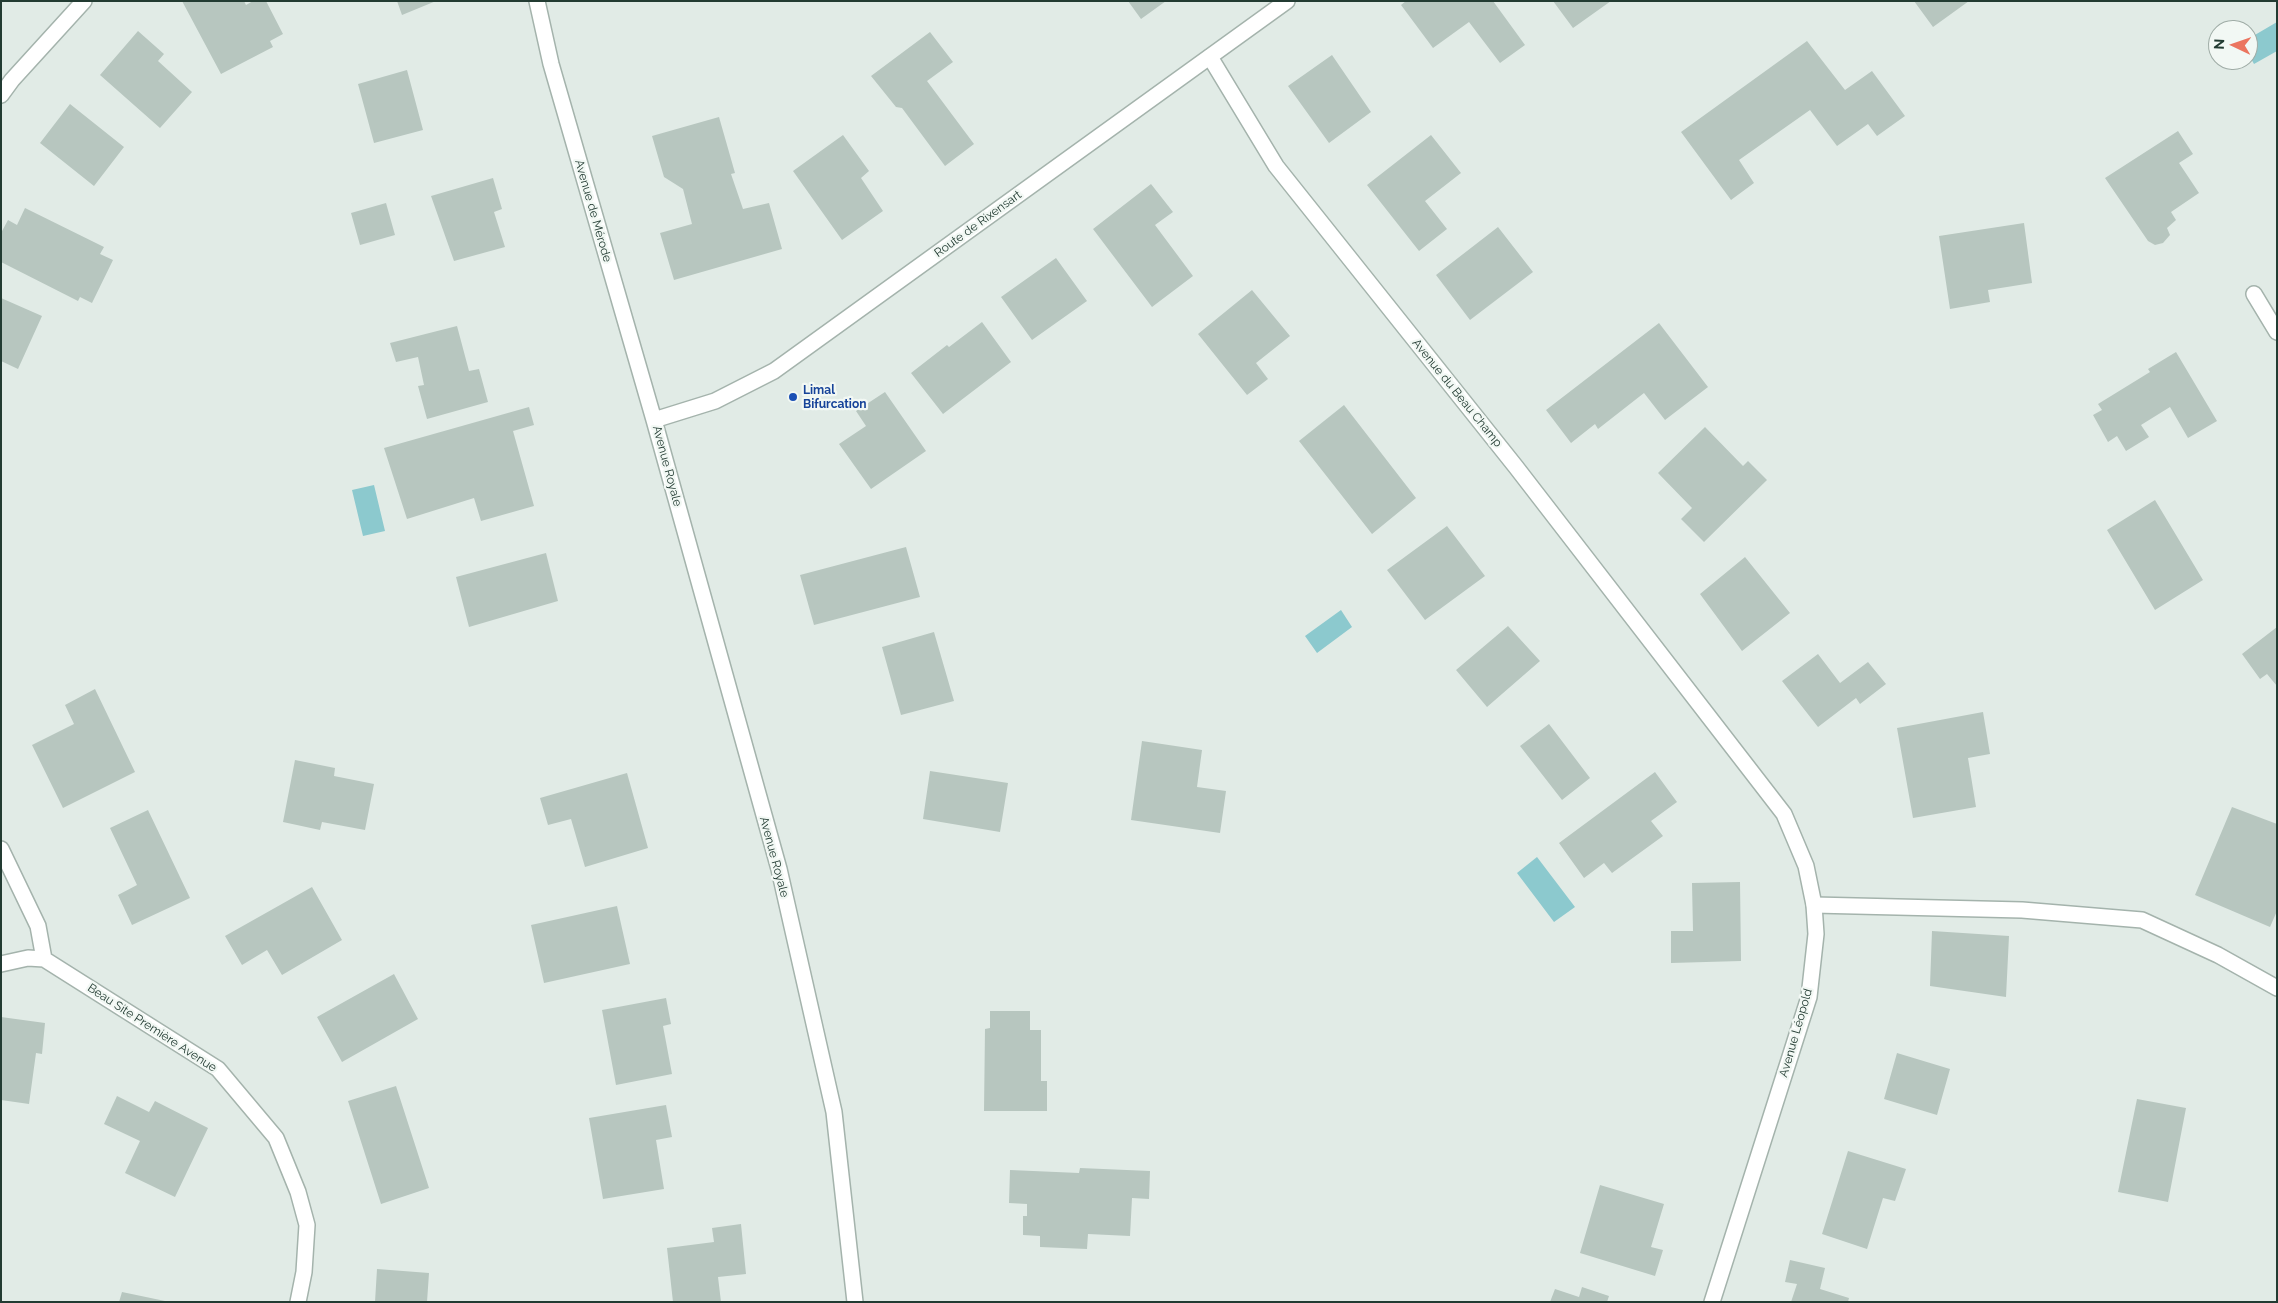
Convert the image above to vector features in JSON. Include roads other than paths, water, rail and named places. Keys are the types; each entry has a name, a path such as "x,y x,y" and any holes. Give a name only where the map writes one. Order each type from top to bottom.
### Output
{"street":[{"path":"1,95 12,80 84,1"},
{"name":"Avenue de Mérode","path":"537,1 551,64 654,420"},
{"name":"Route de Rixensart","path":"654,420 715,401 774,371 1288,1"},
{"name":"Avenue du Beau Champ","path":"1210,57 1276,166 1516,467 1712,724"},
{"path":"2254,294 2277,332"},
{"name":"Avenue Royale","path":"654,420 778,870 804,978 834,1112 855,1302"},
{"name":"Avenue Léopold","path":"1712,724 1784,814 1806,866 1814,906 1816,934 1809,997 1712,1302"},
{"path":"1,849 38,926 44,959 28,958 1,964"},
{"path":"1814,906 2022,910 2142,920 2218,956 2277,988"},
{"name":"Beau Site Première Avenue","path":"44,959 218,1069 276,1138 298,1192 307,1226 304,1272 298,1302"}],"water":[{"path":"2277,22 2277,51 2258,62 2258,33"},
{"path":"374,485 385,531 363,536 352,490"},
{"path":"1341,610 1352,627 1317,653 1305,636"},
{"path":"1537,857 1575,907 1554,922 1517,873"}],"place":[{"name":"Limal Bifurcation","path":"793,397"}]}
